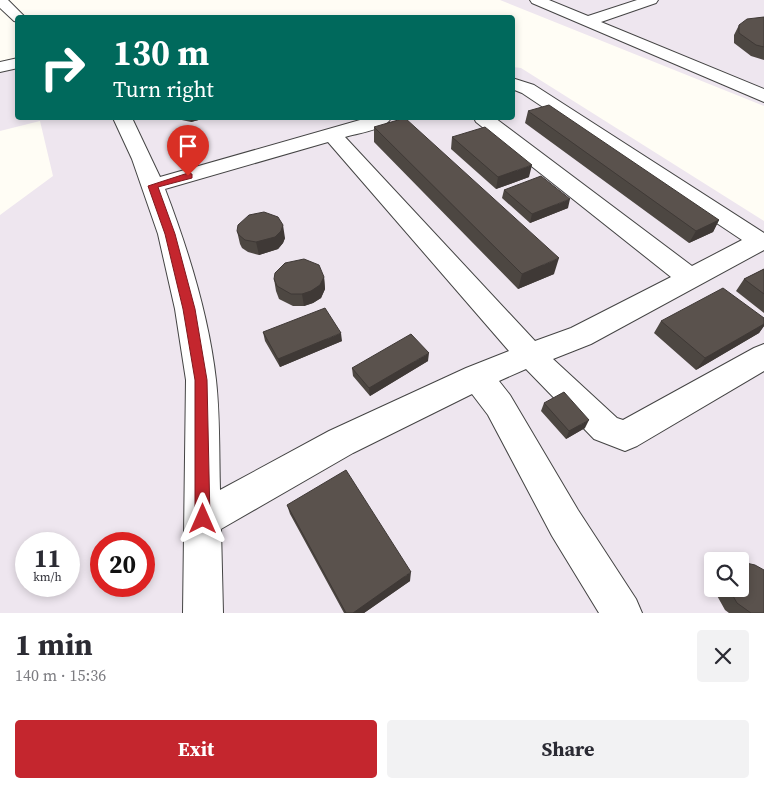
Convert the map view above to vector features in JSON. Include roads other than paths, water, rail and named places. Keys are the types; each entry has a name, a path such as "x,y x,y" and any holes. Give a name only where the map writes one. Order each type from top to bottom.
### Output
{"lane":[{"path":"0,0 17,15"},
{"path":"537,0 764,96"},
{"path":"588,21 651,0"},
{"path":"0,67 15,64"},
{"path":"203,519 341,442 478,377 581,336 755,244 754,238 528,89 515,84"},
{"path":"124,120 143,159 170,234 189,309 201,380 203,613"},
{"path":"153,186 332,135 377,120"},
{"path":"485,120 690,278"},
{"path":"332,135 530,355 606,430 625,436 764,356"},
{"path":"478,377 499,405 565,523 622,613"}]}
